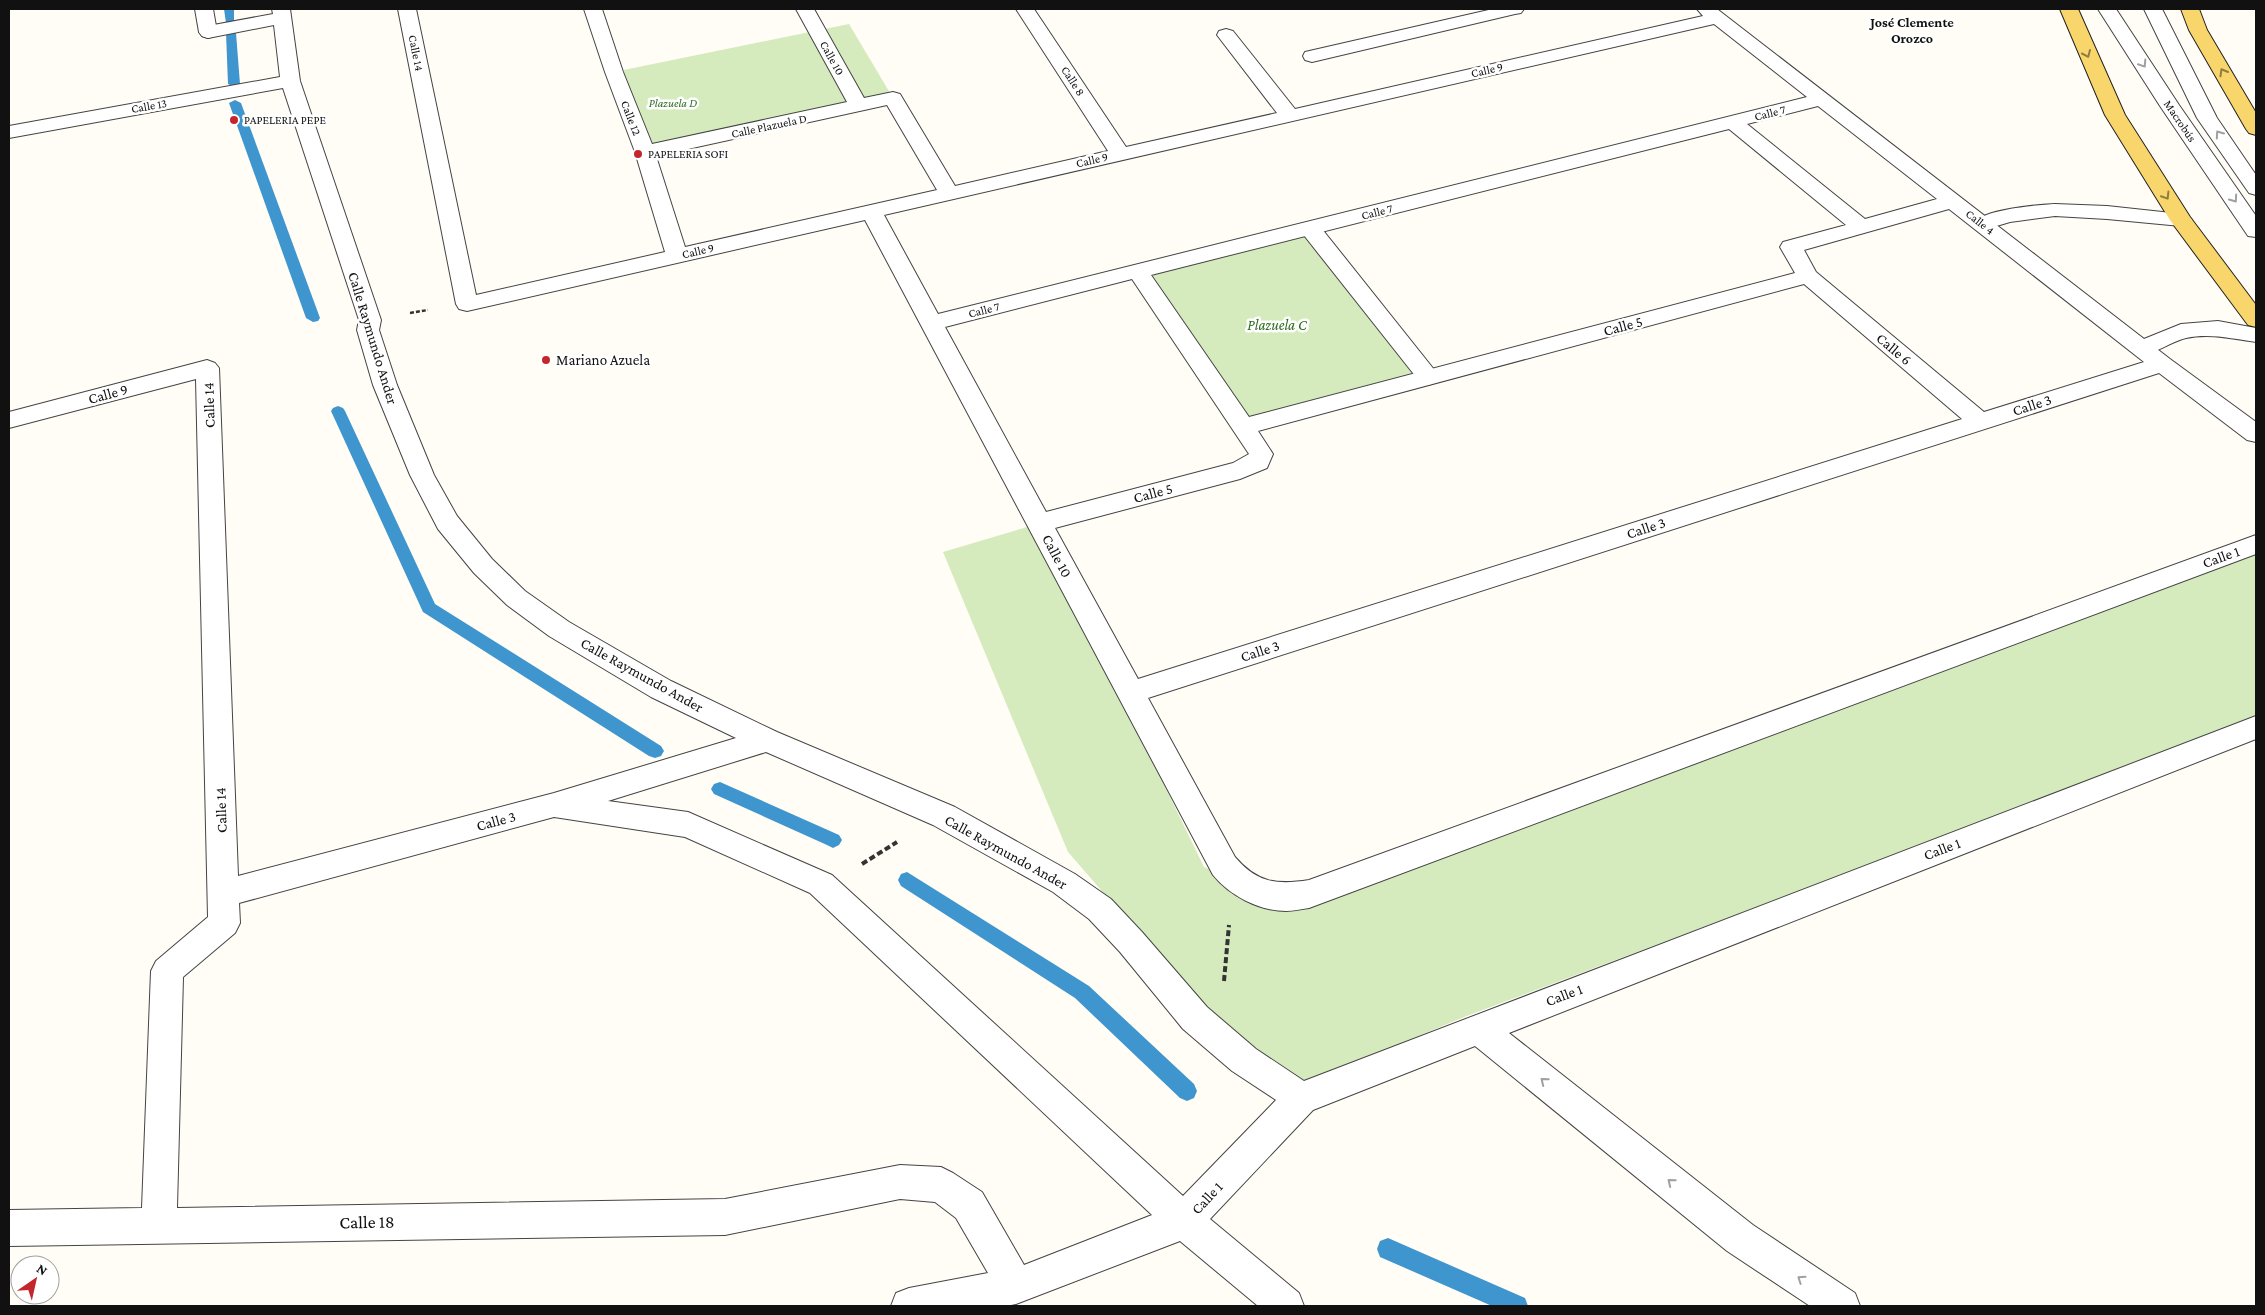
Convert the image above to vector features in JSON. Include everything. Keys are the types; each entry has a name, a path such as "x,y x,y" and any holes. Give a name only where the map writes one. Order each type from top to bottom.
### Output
{"main road":[{"path":"2069,9 2115,115 2181,220 2256,320"},
{"path":"2190,9 2198,30 2256,129"}],"street":[{"path":"204,9 208,32 282,13"},
{"name":"Calle 14","path":"407,9 466,304"},
{"name":"Calle 12","path":"593,9 614,72 645,152 677,256"},
{"name":"Calle 10","path":"805,9 859,107"},
{"name":"Calle 8","path":"1025,9 1120,154"},
{"path":"1312,56 1515,9"},
{"name":"Macrobús","path":"2107,9 2170,106 2256,231"},
{"name":"Macrobús","path":"2153,9 2207,118 2256,189"},
{"name":"Calle Raymundo Ander","path":"282,13 290,81 370,320 368,330 385,385 422,475 447,522 483,566 516,598 559,628 661,689 767,740 944,816 1064,883 1100,909 1196,1018 1244,1060 1301,1098"},
{"name":"Calle 9","path":"466,304 1290,116 1712,13"},
{"name":"Calle 4","path":"1712,13 2162,364 2256,434"},
{"path":"1226,35 1290,116"},
{"name":"Calle 13","path":"9,132 290,81"},
{"name":"Calle Plazuela D","path":"645,152 859,107 893,98 949,193"},
{"name":"Calle 7","path":"931,323 1823,99"},
{"path":"1733,122 1862,227"},
{"path":"1808,276 1792,247 1953,201"},
{"name":"Calle 10","path":"871,211 1224,866 1244,884"},
{"path":"1983,224 2001,216 2033,211 2068,211 2181,220"},
{"path":"1310,229 1428,377"},
{"path":"1138,272 1243,427"},
{"name":"Calle 5","path":"1039,522 1252,466 1258,462 1260,454 1243,427 1808,276"},
{"name":"Calle 6","path":"1808,276 1980,422"},
{"path":"2142,348 2181,331 2218,328 2256,335"},
{"name":"Calle 3","path":"1130,692 2162,364"},
{"name":"Calle 14","path":"159,1225 167,971 224,923 208,368"},
{"name":"Calle 9","path":"9,420 208,368"},
{"name":"Calle 1","path":"1244,884 1282,897 1309,894 2256,544"},
{"name":"Calle 1","path":"909,1306 1016,1286 1184,1221 1301,1098 2256,727"},
{"name":"Calle 3","path":"224,894 554,805 767,740"},
{"path":"554,805 688,825 821,884 1184,1221 1286,1306"},
{"path":"1478,1028 1740,1238 1842,1306"},
{"name":"Calle 18","path":"9,1228 725,1217 900,1182 941,1185 969,1205 1016,1286"}],"path":[{"path":"370,320 466,304"},
{"path":"858,866 903,838"},
{"path":"1219,1038 1244,884"}],"green space":[{"name":"Plazuela D","path":"849,24 893,98 645,152 614,72"},
{"name":"Plazuela C","path":"1310,229 1428,377 1243,427 1138,272"},
{"path":"1034,525 1121,696 1204,867 1293,904 2256,551 2256,719 1464,1017 1301,1085 1212,1018 1068,852 943,552"}],"waterway":[{"path":"229,9 230,21"},
{"path":"231,33 234,84"},
{"path":"235,103 313,318"},
{"path":"338,411 429,608 655,751"},
{"path":"720,789 833,840"},
{"path":"907,880 1082,992 1187,1091"},
{"path":"1388,1249 1517,1306"}],"place":[{"name":"PAPELERIA PEPE","path":"234,120"},
{"name":"PAPELERIA SOFI","path":"638,154"},
{"name":"Mariano Azuela","path":"546,360"}],"district":[{"name":"José Clemente Orozco","path":"1912,30"}]}
